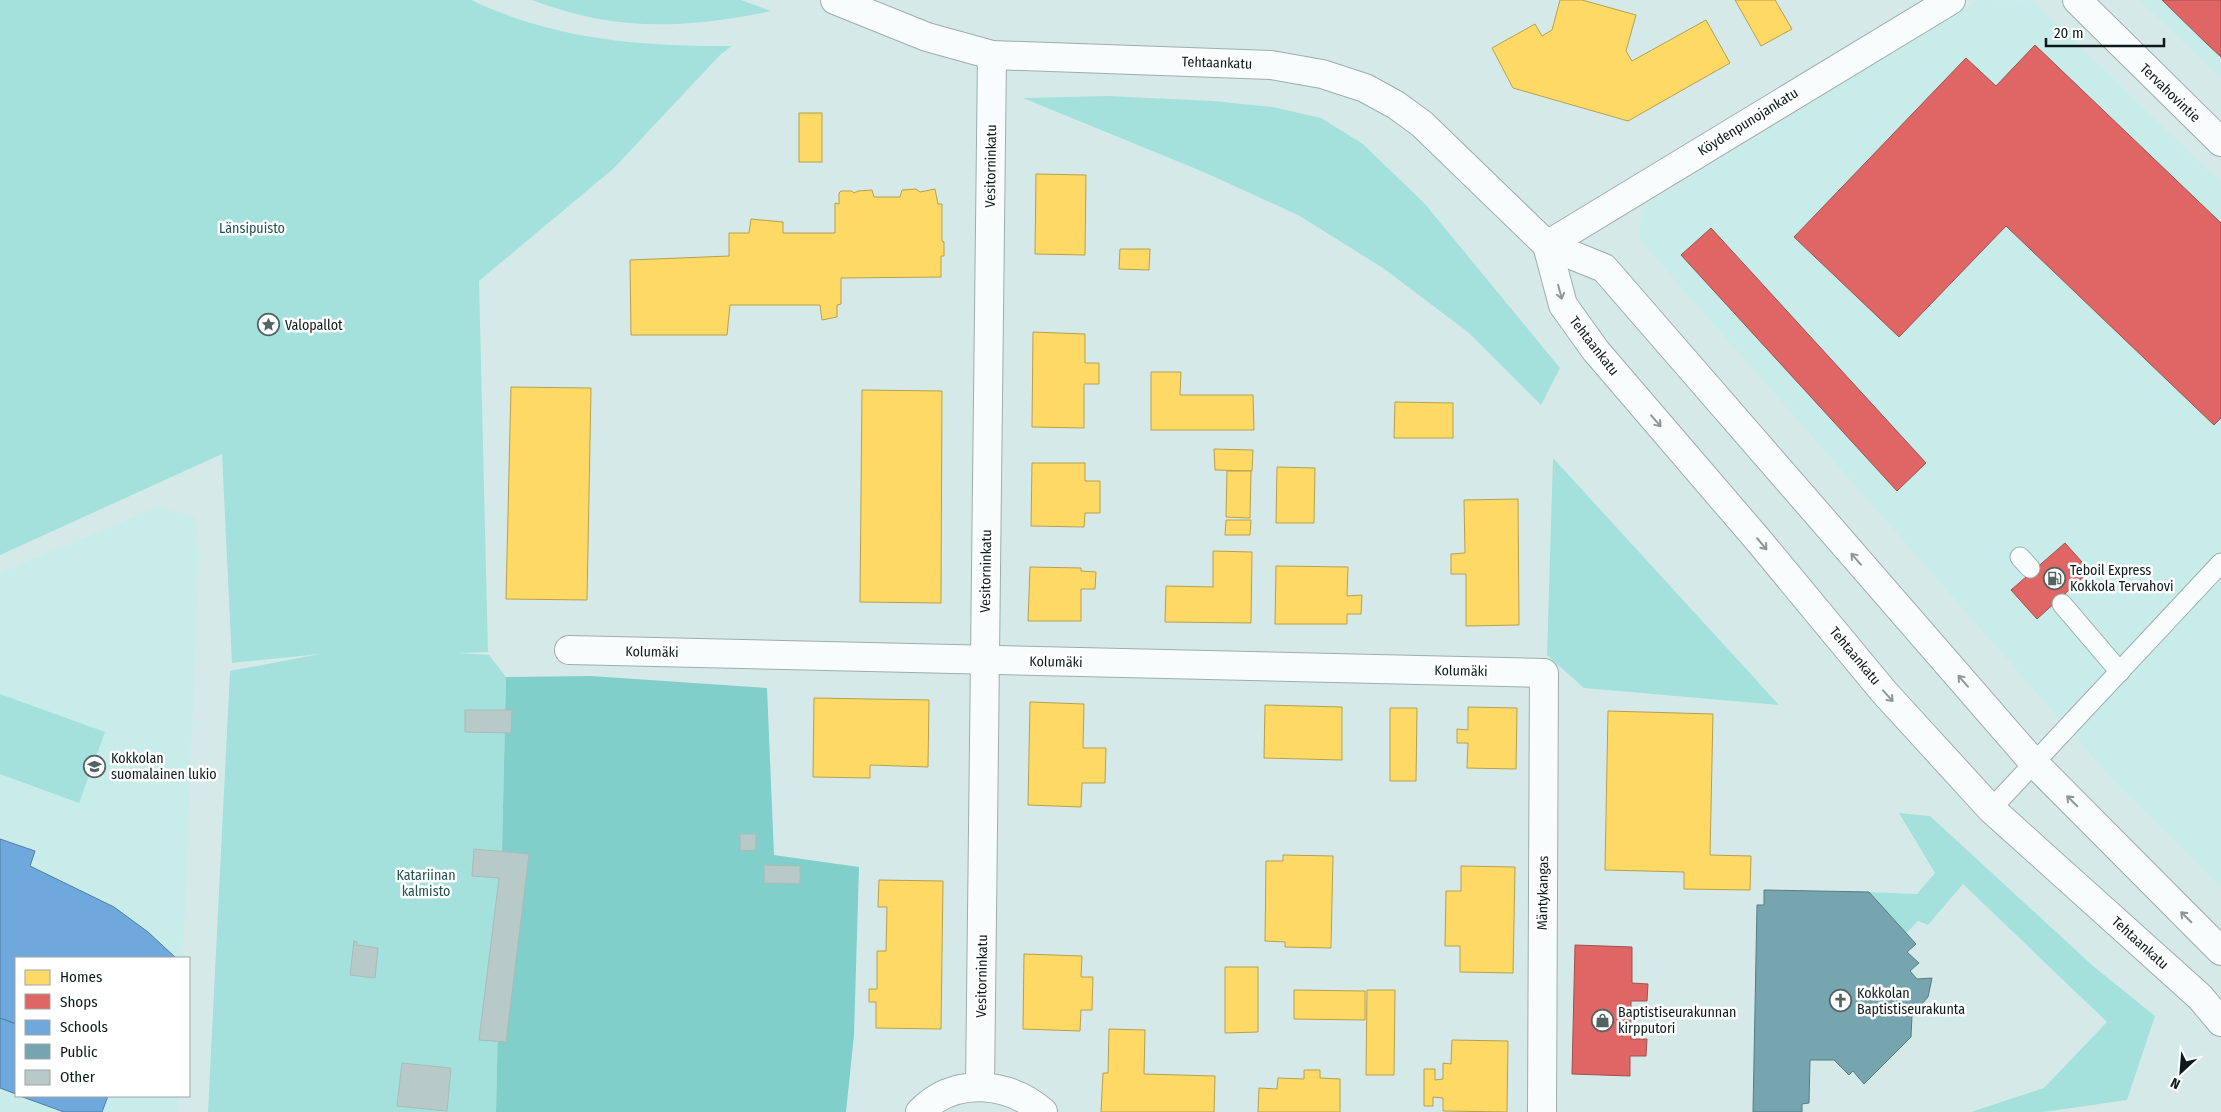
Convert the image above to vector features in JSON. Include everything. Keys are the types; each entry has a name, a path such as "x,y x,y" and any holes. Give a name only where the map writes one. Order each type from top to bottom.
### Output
{"street":[{"name":"Tehtaankatu","path":"835,0 927,37 992,55 1271,65 1322,74 1356,86 1396,105 1422,124 1547,245 1604,268 2034,763 2221,951"},
{"name":"Köydenpunojankatu","path":"1547,245 1951,0"},
{"name":"Tervahovintie","path":"2077,0 2221,142"},
{"name":"Vesitorninkatu","path":"980,1086 992,55"},
{"name":"Tehtaankatu","path":"1547,245 1563,305 1596,351 1759,541 1884,692 1990,810 2200,997 2221,1022"},
{"name":"Kolumäki","path":"569,650 1544,673"},
{"name":"Mäntykangas","path":"1542,1112 1544,673"},
{"path":"920,1112 927,1104 952,1091 980,1086 1006,1090 1030,1101 1044,1112"}],"lane":[{"path":"1990,810 2221,563"},
{"path":"2062,604 2120,672"}],"shaded area":[{"path":"1979,0 2033,1 2221,183 2221,887 2114,781 1639,239 1642,207"},
{"path":"2140,0 2221,0 2221,78 2207,65"},
{"name":"Kokkolan suomalainen lukio","path":"158,507 196,518 199,555 183,957 15,957 15,1097 178,1097 178,1112 0,1112 0,573"},
{"path":"591,676 767,688 774,855 859,867 854,1035 846,1112 496,1112 506,677"}],"green space":[{"name":"Länsipuisto","path":"0,0 471,0 535,24 598,38 664,44 732,46 721,54 613,169 479,281 488,652 459,653 489,655 506,677 496,1112 208,1112 230,671 320,654 232,663 222,454 0,555"},
{"path":"532,0 741,0 771,11 709,21 650,24 592,18"},
{"path":"1109,96 1213,101 1273,107 1321,118 1363,144 1425,204 1560,368 1541,405 1469,333 1383,268 1298,215 1206,173 1023,98"},
{"path":"1553,458 1779,705 1584,688 1547,655"},
{"path":"0,694 105,732 79,803 0,774"},
{"path":"1899,813 1930,816 2093,966 2155,1016 2127,1100 2044,1112 1971,1112 2044,1088 2107,1022 1963,884 1928,925 1918,921 1906,933 1869,892 1917,894 1935,873"}],"building: Homes":[{"path":"1560,0 1582,0 1636,15 1626,51 1632,61 1706,20 1730,63 1628,121 1513,88 1492,48 1535,24 1542,36 1552,30"},
{"path":"1735,0 1775,0 1792,29 1761,46"},
{"path":"799,113 822,113 822,162 799,162"},
{"path":"1036,174 1086,175 1085,255 1035,254"},
{"path":"916,189 920,192 935,189 938,204 942,204 944,256 941,256 941,277 841,278 841,304 837,305 837,317 822,320 820,305 730,305 727,335 631,335 630,260 729,256 729,233 749,233 751,219 783,222 783,233 835,233 835,203 839,204 839,193 841,191 852,191 854,193 872,190 874,197 900,197 902,190"},
{"path":"1120,249 1150,249 1149,270 1119,269"},
{"path":"1033,332 1085,334 1085,363 1099,363 1099,384 1084,384 1084,428 1032,427"},
{"path":"1151,372 1181,372 1180,395 1253,395 1254,430 1151,430"},
{"path":"511,387 591,388 587,600 506,599"},
{"path":"862,390 942,391 941,603 860,602"},
{"path":"1395,402 1453,403 1453,438 1394,438"},
{"path":"1214,449 1253,450 1252,471 1215,470"},
{"path":"1032,463 1085,463 1085,481 1100,481 1100,513 1085,513 1084,527 1031,526"},
{"path":"1277,467 1315,468 1314,523 1276,523"},
{"path":"1227,471 1251,471 1250,518 1226,517"},
{"path":"1518,499 1519,625 1466,626 1466,574 1451,574 1451,554 1465,553 1464,500"},
{"path":"1226,520 1251,520 1250,535 1225,535"},
{"path":"1213,551 1252,552 1251,623 1165,622 1166,586 1213,587"},
{"path":"1276,566 1348,567 1347,596 1362,595 1361,614 1347,614 1347,624 1275,624"},
{"path":"1030,567 1081,568 1081,571 1096,572 1095,589 1081,589 1081,621 1028,621"},
{"path":"814,698 929,700 928,767 870,765 870,778 813,777"},
{"path":"1030,702 1084,704 1083,748 1106,748 1105,783 1082,783 1081,807 1028,805"},
{"path":"1265,705 1342,707 1342,760 1264,758"},
{"path":"1468,707 1517,708 1516,769 1467,768 1468,743 1457,743 1457,729 1468,730"},
{"path":"1390,708 1417,708 1416,781 1390,781"},
{"path":"1608,711 1713,714 1710,855 1751,856 1750,890 1684,889 1684,872 1605,870"},
{"path":"1283,855 1333,856 1331,948 1285,947 1285,942 1265,941 1266,861 1283,861"},
{"path":"1461,866 1515,867 1513,973 1460,972 1460,946 1445,946 1446,891 1461,891"},
{"path":"879,880 943,881 941,1029 876,1028 876,1002 869,1002 869,989 877,989 877,951 886,951 887,907 878,907"},
{"path":"1024,954 1082,956 1081,977 1093,977 1092,1010 1081,1010 1080,1031 1023,1029"},
{"path":"1225,967 1258,967 1258,1032 1225,1033"},
{"path":"1294,990 1365,991 1365,1020 1294,1019"},
{"path":"1367,990 1395,990 1394,1075 1366,1075"},
{"path":"1109,1029 1145,1030 1144,1074 1215,1076 1214,1112 1101,1112 1103,1073 1108,1073"},
{"path":"1452,1040 1508,1041 1507,1112 1443,1111 1443,1098 1433,1097 1433,1106 1424,1106 1424,1069 1435,1069 1435,1080 1443,1079 1443,1063 1451,1064"},
{"path":"1304,1070 1320,1070 1320,1078 1340,1079 1340,1112 1258,1112 1259,1088 1277,1089 1278,1078 1304,1079"}],"building: Shops":[{"path":"2162,0 2221,0 2221,57 2207,44"},
{"path":"2035,45 2221,223 2221,418 2214,425 2006,226 1899,337 1794,237 1966,58 1996,86"},
{"path":"1711,228 1926,463 1897,491 1681,255"},
{"path":"2065,543 2090,571 2037,619 2011,590"},
{"name":"Baptistiseurakunnan kirpputori","path":"1575,945 1632,947 1632,983 1648,984 1647,1001 1631,1001 1631,1039 1647,1039 1646,1056 1630,1056 1630,1076 1572,1074"}],"building: Schools":[{"path":"0,839 35,851 30,866 114,907 148,932 175,957 15,957 15,1024 0,1018"},
{"path":"0,1018 15,1024 15,1094 0,1088"},
{"path":"23,1097 108,1097 102,1112 64,1112"}],"building: Public":[{"name":"Kokkolan Baptistiseurakunta","path":"1764,890 1869,892 1916,944 1907,952 1919,963 1910,971 1917,979 1932,978 1928,997 1912,1015 1911,1037 1864,1084 1853,1071 1849,1075 1834,1060 1810,1060 1809,1103 1802,1104 1802,1112 1753,1112 1757,905 1764,905"}],"building: Other":[{"path":"465,710 512,710 511,733 465,732"},
{"path":"740,834 756,834 756,850 740,851"},
{"path":"474,849 529,854 506,1042 479,1040 499,878 472,876"},
{"path":"764,865 800,866 800,884 764,883"},
{"path":"354,941 357,942 357,945 378,948 375,978 350,975"},
{"path":"402,1063 451,1068 447,1111 397,1106"}],"place":[{"name":"Valopallot","path":"269,325"},
{"name":"Teboil Express Kokkola Tervahovi","path":"2054,578"},
{"name":"Kokkolan suomalainen lukio","path":"95,766"},
{"name":"Kokkolan Baptistiseurakunta","path":"1841,1001"},
{"name":"Baptistiseurakunnan kirpputori","path":"1602,1020"}],"park label":[{"name":"Katariinan kalmisto","path":"426,884"}]}
